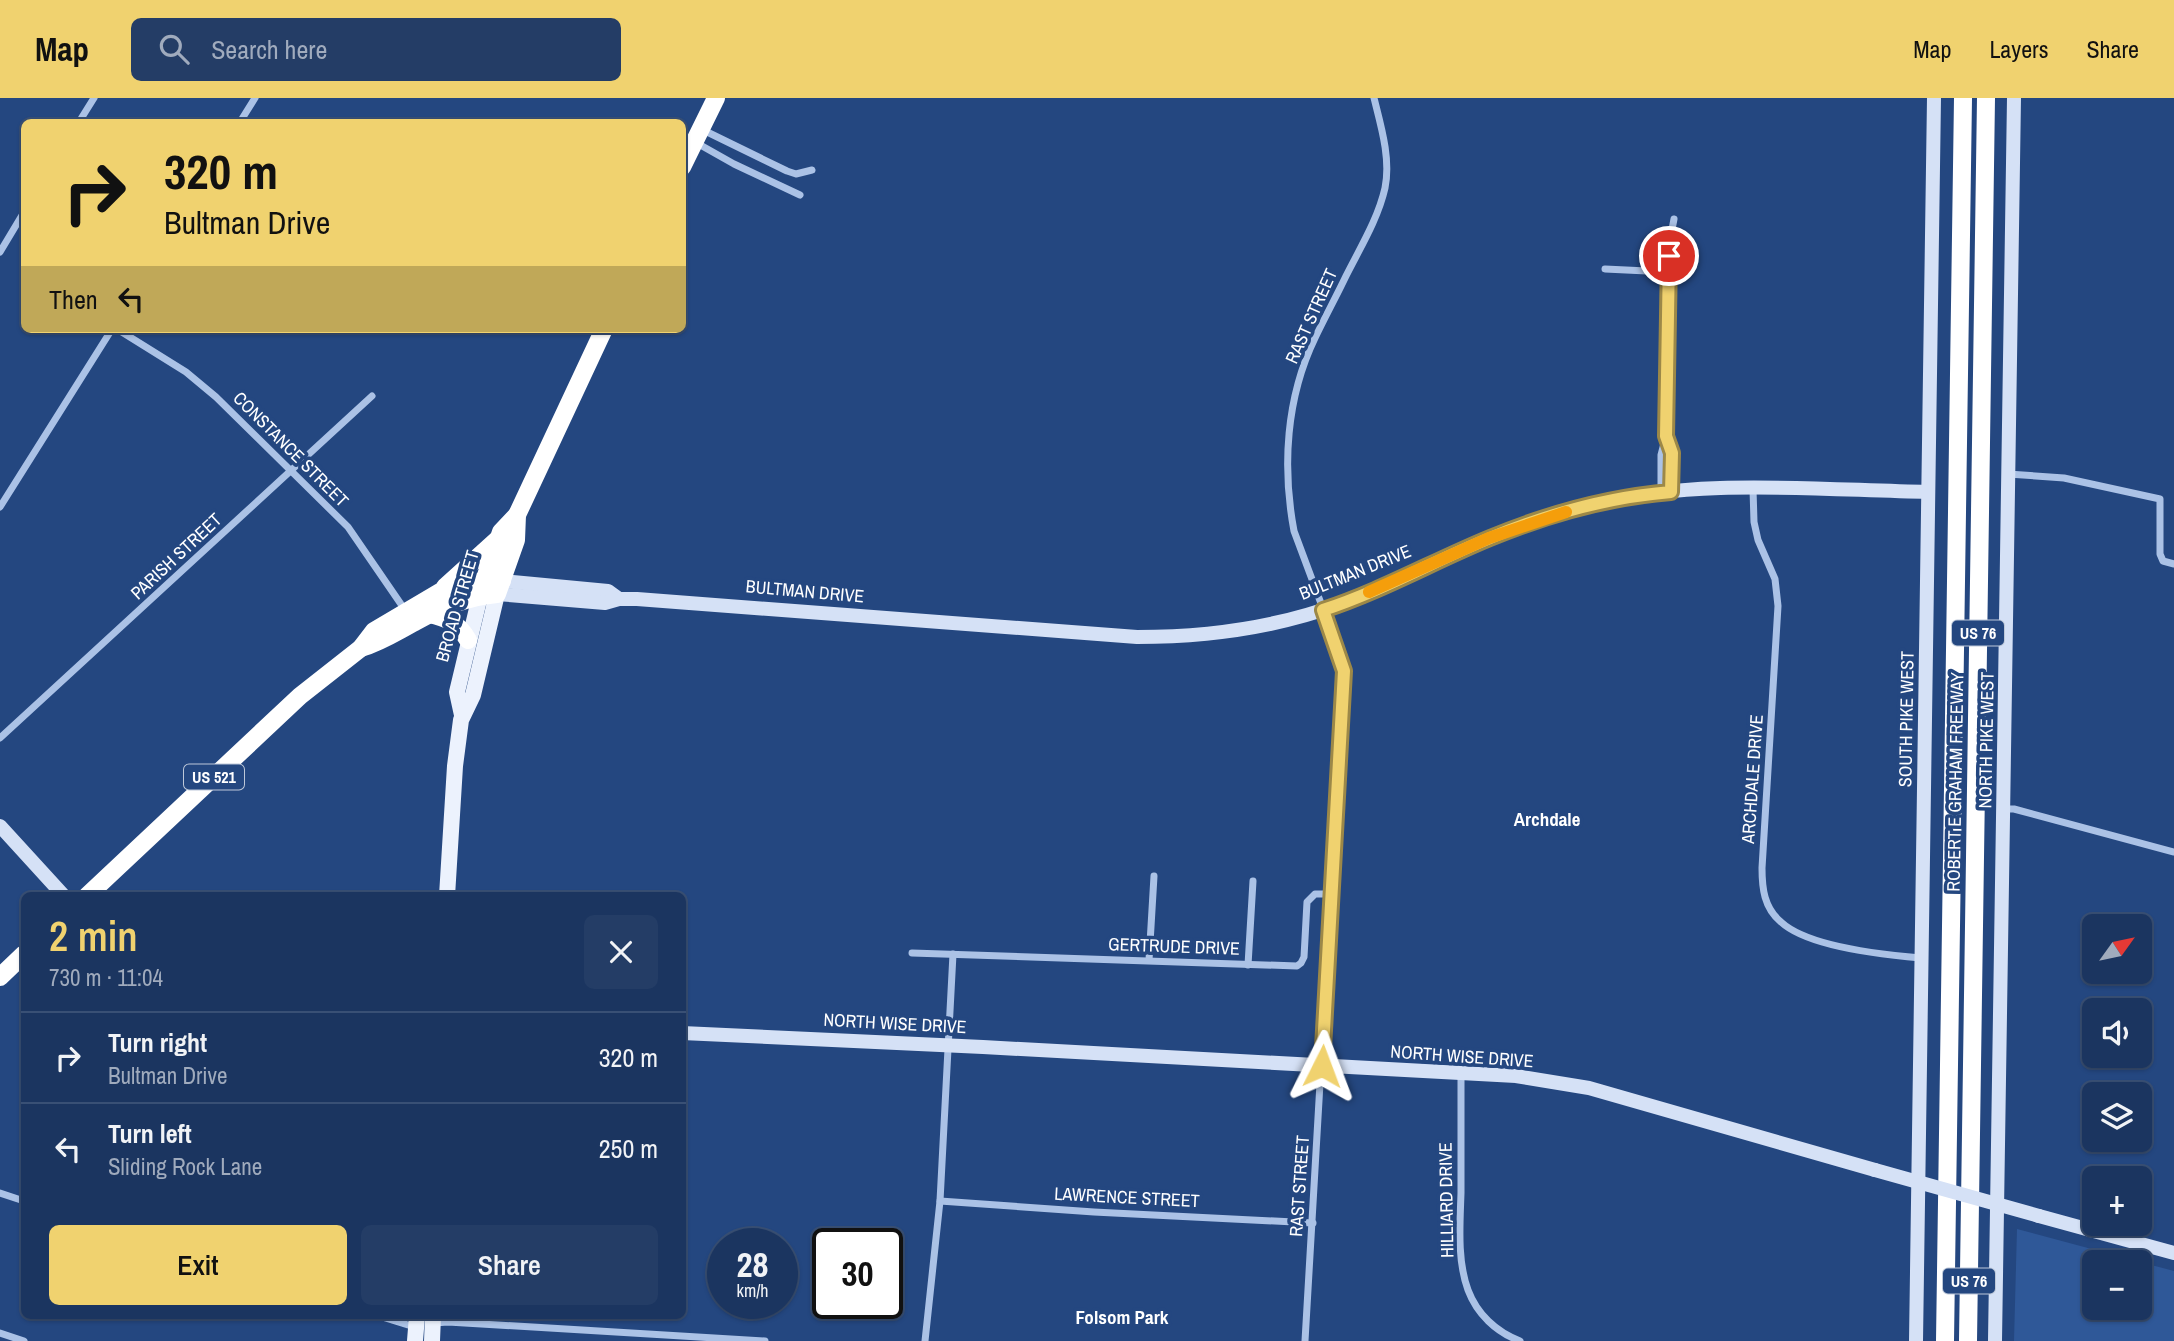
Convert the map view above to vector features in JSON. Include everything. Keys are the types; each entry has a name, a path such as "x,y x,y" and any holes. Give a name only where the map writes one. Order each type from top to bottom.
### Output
{"highway":[{"path":"686,159 716,98"},
{"name":"ROBERT E GRAHAM FREEWAY","path":"1945,1341 1963,98"},
{"name":"ROBERT E GRAHAM FREEWAY","path":"1968,1341 1986,98"},
{"name":"BROAD STREET","path":"491,588 501,532 517,515 602,333"},
{"name":"BROAD STREET","path":"491,588 516,540 517,515"},
{"name":"US 521","path":"440,592 499,538"},
{"name":"BULTMAN DRIVE","path":"416,616 491,588"},
{"name":"BULTMAN DRIVE","path":"91,892 291,705 361,648 381,642 416,616 440,592 491,588"},
{"path":"416,616 450,620 462,630 468,640"},
{"path":"0,977 21,957"}],"main road":[{"name":"BROAD STREET","path":"447,892 455,766 462,715 457,692 468,640 491,588"},
{"name":"BROAD STREET","path":"462,715 473,695 491,588"},
{"path":"423,1324 432,1341"}],"street":[{"path":"81,119 94,98"},
{"path":"242,119 256,98"},
{"name":"RAST STREET","path":"1305,1341 1344,671 1294,531 1290,513 1287,445 1296,396 1314,340 1367,234 1385,187 1385,149 1374,98"},
{"name":"SOUTH PIKE WEST","path":"1916,1341 1934,98"},
{"name":"NORTH PIKE WEST","path":"1995,1341 2014,98"},
{"path":"698,135 796,174 811,170"},
{"path":"698,135 734,164 800,195"},
{"path":"0,252 21,217"},
{"path":"1666,492 1661,455 1666,436 1668,272 1674,219"},
{"path":"1605,269 1668,272"},
{"path":"0,507 112,333"},
{"name":"CONSTANCE STREET","path":"121,333 199,381 354,533 416,616"},
{"name":"PARISH STREET","path":"0,738 372,396"},
{"path":"2007,474 2064,478 2160,499 2160,554 2163,561 2174,564"},
{"name":"BULTMAN DRIVE","path":"491,588 608,591 619,599 1137,637 1213,634 1291,620 1323,610 1520,526 1588,506 1666,492 1753,489 1928,492"},
{"name":"ARCHDALE DRIVE","path":"1753,489 1754,522 1758,540 1775,579 1778,606 1762,868 1765,898 1780,922 1802,934 1877,954 1922,958"},
{"path":"2003,809 2014,809 2174,852"},
{"path":"0,826 60,892"},
{"path":"1149,960 1154,876"},
{"path":"1248,965 1253,881"},
{"name":"GERTRUDE DRIVE","path":"912,953 1291,967 1301,963 1304,957 1307,902 1315,894 1332,894"},
{"path":"925,1341 940,1201 953,954"},
{"name":"NORTH WISE DRIVE","path":"686,1033 1516,1076 1589,1088 2174,1253"},
{"name":"HILLIARD DRIVE","path":"1461,1074 1460,1249 1465,1279 1473,1302 1480,1312 1495,1327 1520,1341"},
{"path":"0,1193 21,1200"},
{"name":"LAWRENCE STREET","path":"940,1201 1313,1223"},
{"path":"389,1319 408,1325 461,1323 765,1341"},
{"path":"0,1333 24,1341"}],"shaded area":[{"path":"2017,1229 2096,1250 2082,1250 2082,1320 2152,1320 2152,1265 2174,1271 2174,1341 2014,1341"}],"slow traffic":[{"path":"1369,592 1489,538 1566,512"}],"district":[{"name":"Archdale","path":"1547,819"},
{"name":"Folsom Park","path":"1122,1317"}],"route":[{"path":"1322,1066 1344,693 1341,657 1323,610 1520,526 1588,506 1671,492 1672,453 1666,436 1669,256"}]}
